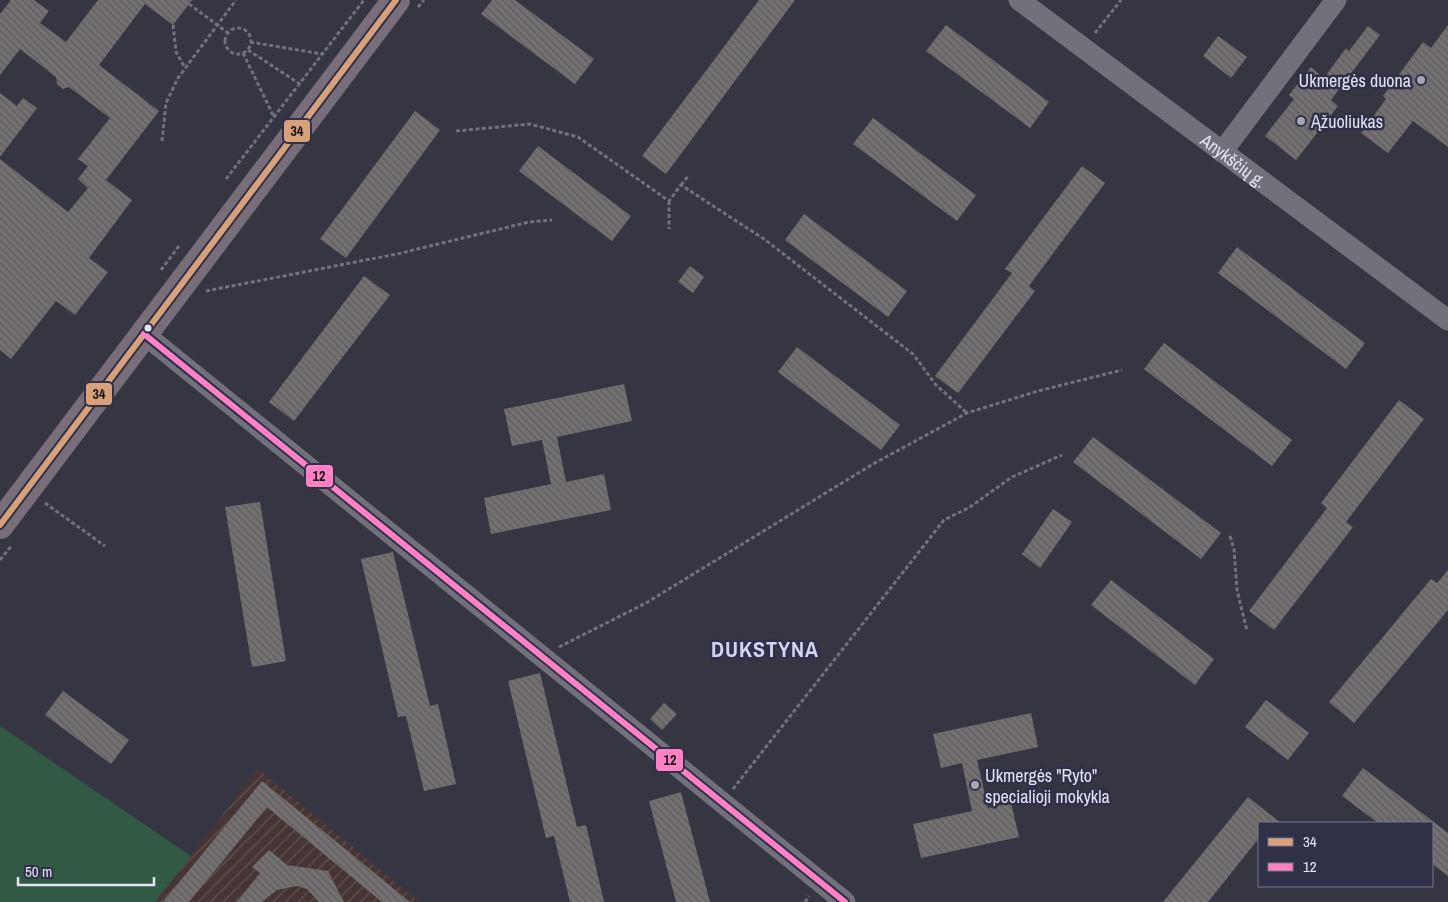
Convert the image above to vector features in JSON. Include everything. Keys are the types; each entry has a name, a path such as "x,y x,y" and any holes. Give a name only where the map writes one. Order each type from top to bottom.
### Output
{"main road":[{"path":"0,525 396,0"}],"street":[{"name":"Anykščių g.","path":"1019,0 1178,121 1448,320"},
{"path":"1222,152 1336,0"},
{"path":"144,334 845,902"}],"path":[{"path":"162,141 166,103 185,68 236,0"},
{"path":"226,179 364,0"},
{"path":"1084,48 1121,0"},
{"path":"189,4 228,33"},
{"path":"173,25 176,52 185,68"},
{"path":"236,28 247,32 250,42 248,50 236,54 226,48 224,42 228,33 236,28"},
{"path":"250,42 322,54"},
{"path":"248,50 321,100"},
{"path":"243,53 274,117"},
{"path":"456,131 530,124 578,137 669,201"},
{"path":"670,229 669,201 690,175"},
{"path":"681,186 764,239 913,354 936,385 966,413"},
{"path":"206,291 397,254 529,222 552,220"},
{"path":"542,655 595,631 646,603 873,464 966,413 1038,391 1122,370"},
{"path":"722,802 944,520 970,506 1012,477 1062,455"},
{"path":"44,503 105,546"},
{"path":"1230,536 1234,549 1237,590 1247,632"}],"shaded area":[{"path":"258,769 419,902 155,902"}],"green space":[{"path":"0,726 191,856 155,902 0,902"}],"building":[{"path":"11,0 34,0 49,11 40,23 66,42 98,0 192,0 173,25 145,4 99,65 159,111 106,180 132,200 89,258 108,272 75,315 56,301 11,359 0,350 0,159 68,212 88,188 78,179 88,166 78,159 110,118 69,87 63,89 57,84 56,77 20,49 0,75 0,14"},
{"path":"492,0 515,0 594,59 575,84 481,14"},
{"path":"759,0 795,0 666,174 642,156"},
{"path":"946,25 1049,102 1030,128 926,51"},
{"name":"Ukmergės duona","path":"1448,25 1448,147 1413,121 1388,153 1361,133 1386,99 1383,96 1423,42 1431,48"},
{"name":"Ąžuoliukas","path":"1368,26 1380,35 1331,100 1338,106 1296,160 1265,136 1294,99 1289,95 1311,67 1324,78 1346,48 1349,51"},
{"path":"1218,36 1247,57 1231,78 1203,56"},
{"path":"0,93 17,106 23,98 37,108 0,157"},
{"path":"415,111 440,130 346,258 320,239"},
{"path":"873,118 976,195 957,221 853,144"},
{"path":"538,146 631,216 612,241 519,171"},
{"path":"1082,166 1105,183 1029,286 1035,291 958,393 935,376 1012,273 1005,269"},
{"path":"804,214 907,291 888,317 785,240"},
{"path":"1237,247 1365,343 1346,369 1218,273"},
{"path":"690,266 704,277 693,293 678,282"},
{"path":"364,276 390,295 294,421 269,402"},
{"path":"1164,343 1292,440 1272,466 1144,369"},
{"path":"797,347 900,425 881,450 778,372"},
{"path":"624,384 632,421 557,437 566,482 604,474 611,510 491,534 484,498 551,484 542,440 512,446 504,409"},
{"path":"1399,400 1424,419 1346,522 1353,527 1274,630 1249,611 1327,508 1321,503"},
{"path":"1093,437 1221,533 1201,559 1073,462"},
{"path":"260,502 286,661 252,667 225,507"},
{"path":"1053,509 1072,522 1040,568 1022,554"},
{"path":"393,552 430,706 438,704 456,784 424,791 406,716 398,717 361,559"},
{"path":"1448,570 1448,610 1354,723 1329,702 1431,579 1437,583"},
{"path":"1111,580 1214,659 1195,685 1091,605"},
{"path":"540,673 577,827 586,825 604,902 570,902 554,836 546,838 508,681"},
{"path":"63,691 129,740 111,764 45,715"},
{"path":"1266,700 1309,733 1288,760 1245,727"},
{"path":"664,703 677,714 662,730 650,719"},
{"name":"Ukmergės \"Ryto\" specialioji mokykla","path":"1031,713 1038,747 977,760 988,808 1011,803 1019,837 921,858 913,824 972,811 962,763 941,768 933,734"},
{"path":"1363,768 1448,833 1448,876 1433,865 1433,822 1377,822 1342,796"},
{"path":"262,781 410,902 382,902 267,807 189,902 163,902"},
{"path":"681,792 710,902 676,902 649,801"},
{"path":"1248,797 1280,822 1258,822 1258,839 1208,902 1163,902"},
{"path":"269,850 287,865 328,871 344,902 319,902 307,889 297,886 277,890 262,902 237,902 260,873 252,867"}],"transit line":[{"name":"34","path":"0,525 396,0"},
{"name":"12","path":"144,334 845,902"}],"place":[{"name":"Ukmergės duona","path":"1421,80"},
{"name":"Ąžuoliukas","path":"1301,121"},
{"name":"Ukmergės \"Ryto\" specialioji mokykla","path":"975,785"}],"district":[{"name":"DUKSTYNA","path":"765,649"}]}
